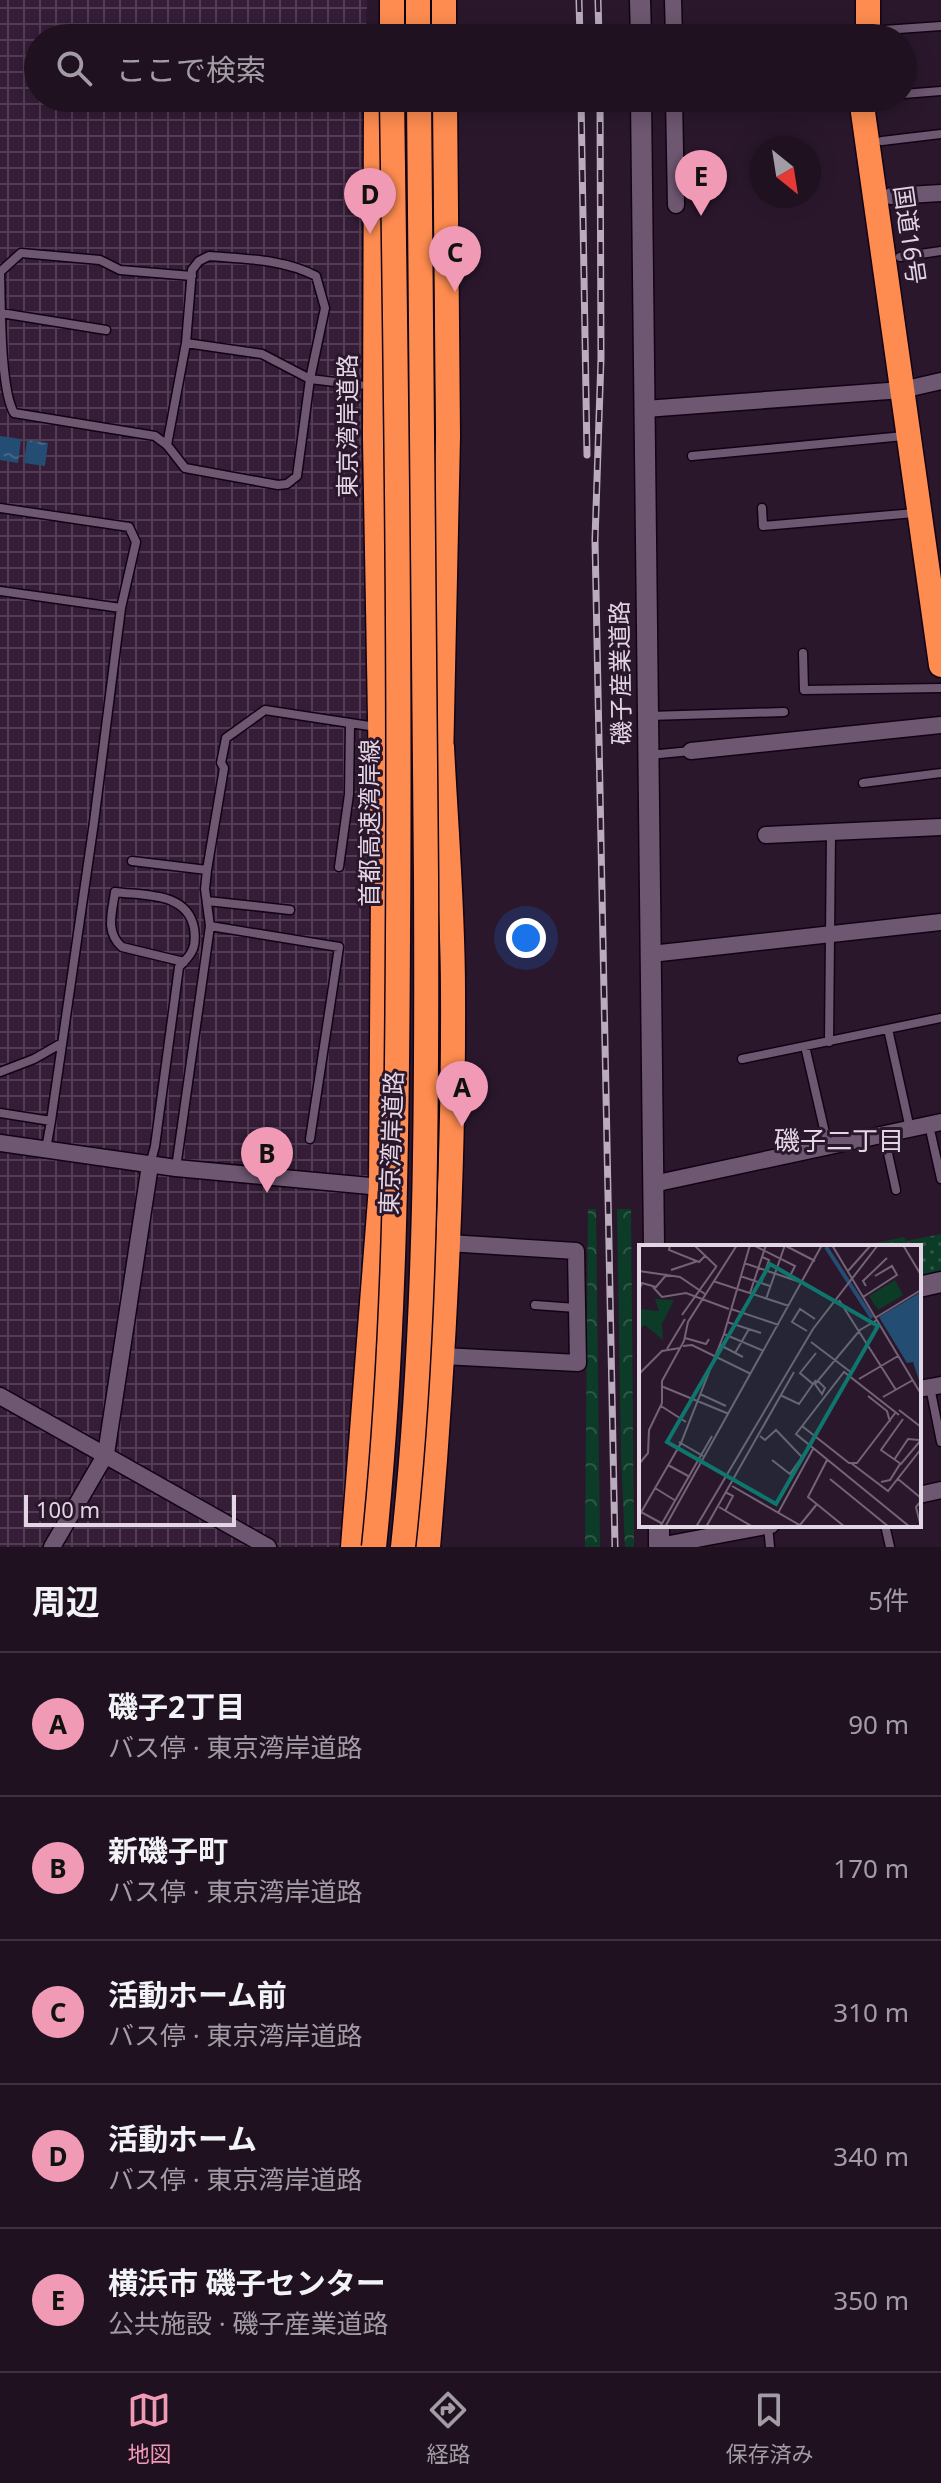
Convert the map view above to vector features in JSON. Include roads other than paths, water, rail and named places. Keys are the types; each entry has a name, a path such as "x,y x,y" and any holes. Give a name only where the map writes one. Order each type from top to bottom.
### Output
{"highway":[{"path":"376,0 376,24"},
{"path":"392,0 392,24"},
{"path":"418,0 418,24"},
{"path":"444,0 444,24"},
{"path":"853,0 860,24"},
{"path":"865,24 868,0"},
{"name":"東京湾岸道路","path":"353,1547 381,1187 383,887 375,438 376,112"},
{"name":"首都高速湾岸線","path":"377,1547 391,1323 397,1050 399,787 392,112"},
{"path":"401,1547 409,1488 419,1317 427,1055 419,112"},
{"name":"東京湾岸道路","path":"401,1547 412,1355 424,1012 442,747 448,436 445,112"},
{"name":"国道16号","path":"863,112 941,566"},
{"name":"国道16号","path":"878,112 900,257 909,388 909,436 941,665"},
{"name":"東京湾岸道路","path":"428,1547 443,1356 453,1109 453,985 442,747"},
{"name":"東京湾岸道路","path":"377,1547 396,1341 402,1022 380,753"},
{"name":"東京湾岸道路","path":"362,1455 381,1535 396,1541 407,1537 411,1531 427,1470 436,1452"}],"street":[{"path":"640,0 641,24"},
{"path":"673,0 674,24"},
{"name":"磯子産業道路","path":"641,112 654,1245"},
{"path":"674,112 676,205"},
{"path":"891,196 941,193"},
{"path":"645,409 909,388 941,381"},
{"path":"691,751 941,725"},
{"path":"766,835 941,827"},
{"path":"651,954 941,922"},
{"path":"653,1184 935,1123"},
{"path":"0,1143 150,1165 381,1187"},
{"path":"52,1547 106,1454 150,1165"},
{"path":"443,1356 578,1363 576,1251 448,1243"},
{"path":"921,1287 941,1282"},
{"path":"0,1396 266,1546"},
{"path":"921,1495 941,1490"},
{"path":"659,1547 749,1527"}],"lane":[{"path":"917,29 941,26"},
{"path":"917,93 941,91"},
{"path":"882,141 941,134"},
{"path":"900,257 941,251"},
{"path":"167,445 186,343 192,276 199,261 209,256 286,264 316,276 325,308 310,379 297,476 287,484 278,485 185,468 167,445 155,436 14,413 7,404 3,380 0,272 21,253 100,260 120,270 192,276"},
{"path":"1,313 106,330"},
{"path":"186,343 262,354 310,379 360,385"},
{"path":"692,456 909,436"},
{"path":"0,508 129,527 136,542 121,608 46,1150"},
{"path":"762,508 763,526 920,513"},
{"path":"0,591 121,608"},
{"path":"803,653 804,690 941,688"},
{"path":"176,1168 210,926 207,870 226,738 265,710 381,728"},
{"path":"648,716 784,712"},
{"path":"339,867 349,794 350,724"},
{"path":"648,755 691,751"},
{"path":"863,783 941,773"},
{"path":"829,1042 831,833"},
{"path":"132,861 207,870"},
{"path":"150,1165 179,967 193,954 195,936 191,915 176,901 115,892 110,933 116,942 122,947 184,962"},
{"path":"207,901 290,910"},
{"path":"210,926 339,947 310,1139"},
{"path":"742,1059 941,1018"},
{"path":"888,1029 910,1129"},
{"path":"0,1072 34,1059 62,1043"},
{"path":"805,1046 829,1147"},
{"path":"0,1113 51,1121"},
{"path":"935,1123 941,1179"},
{"path":"884,1135 896,1190"},
{"path":"535,1305 577,1308"},
{"path":"930,1387 941,1442"},
{"path":"769,1527 770,1547"},
{"path":"885,1527 890,1547"}],"water":[{"path":"0,436 21,439 18,463 0,460"},
{"path":"27,440 48,443 45,466 24,463"}],"railway":[{"path":"579,0 580,24"},
{"path":"598,0 599,24"},
{"path":"581,112 587,455"},
{"path":"600,112 601,358 595,540 615,1547"}],"place":[{"name":"横浜市 磯子センター","path":"701,216"},
{"name":"活動ホーム","path":"370,234"},
{"name":"活動ホーム前","path":"455,292"},
{"name":"磯子2丁目","path":"462,1127"},
{"name":"新磯子町","path":"267,1193"}],"district":[{"name":"磯子二丁目","path":"839,1141"}]}
